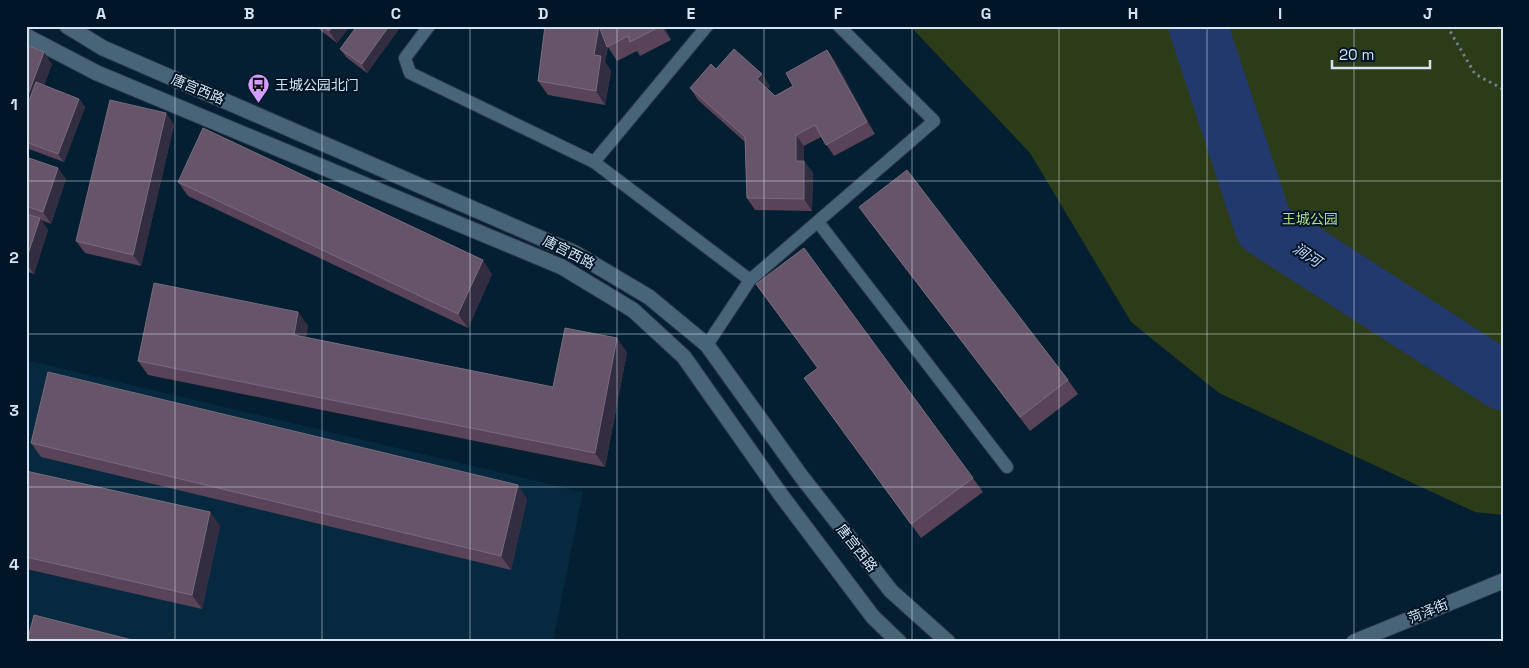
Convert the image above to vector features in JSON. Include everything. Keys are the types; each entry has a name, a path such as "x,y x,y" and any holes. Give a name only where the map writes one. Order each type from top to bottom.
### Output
{"street":[{"name":"唐宫西路","path":"66,26 103,48 575,252 649,297 707,345 801,476 891,591 948,642"},
{"name":"唐宫西路","path":"26,36 96,73 562,267 633,310 684,357 792,510 873,617 899,642"},
{"name":"菏泽街","path":"1354,642 1503,581"}],"lane":[{"path":"429,26 405,58 410,73 594,162 750,280"},
{"path":"594,162 708,26"},
{"path":"707,345 750,280 934,121 839,26"},
{"path":"818,222 1007,466"}],"path":[{"path":"1447,26 1476,74 1503,89"}],"shaded area":[{"path":"26,360 583,492 553,642 26,642"}],"green space":[{"name":"王城公园","path":"910,26 1503,26 1503,515 1475,512 1219,393 1131,322 1030,153"}],"building":[{"path":"322,26 333,26 329,31"},
{"path":"357,26 389,26 362,64 340,49"},
{"path":"545,26 599,26 594,55 601,56 596,91 538,81"},
{"path":"599,26 661,26 630,42 628,36 607,47"},
{"path":"26,45 44,52 26,100"},
{"path":"734,49 762,74 757,79 775,96 793,86 786,73 827,50 867,122 826,145 815,125 796,135 796,161 804,161 804,199 747,198 745,137 690,88 711,64 716,69"},
{"path":"36,82 79,99 58,154 26,142 26,109"},
{"path":"110,100 166,113 133,255 76,241"},
{"path":"203,128 483,260 458,314 178,182"},
{"path":"26,157 58,168 43,212 26,206"},
{"path":"907,170 1068,380 1020,417 859,207"},
{"path":"26,214 40,218 26,260"},
{"path":"804,248 973,478 911,524 804,378 818,368 756,284"},
{"path":"154,283 298,312 294,335 553,387 565,328 617,338 595,453 138,361"},
{"path":"48,372 518,485 501,556 31,443"},
{"path":"26,471 210,512 192,595 26,557"},
{"path":"34,615 140,642 27,642"}],"waterway":[{"name":"涧河","path":"1198,26 1264,227 1503,381"}],"place":[{"name":"王城公园北门","path":"259,104"}]}
